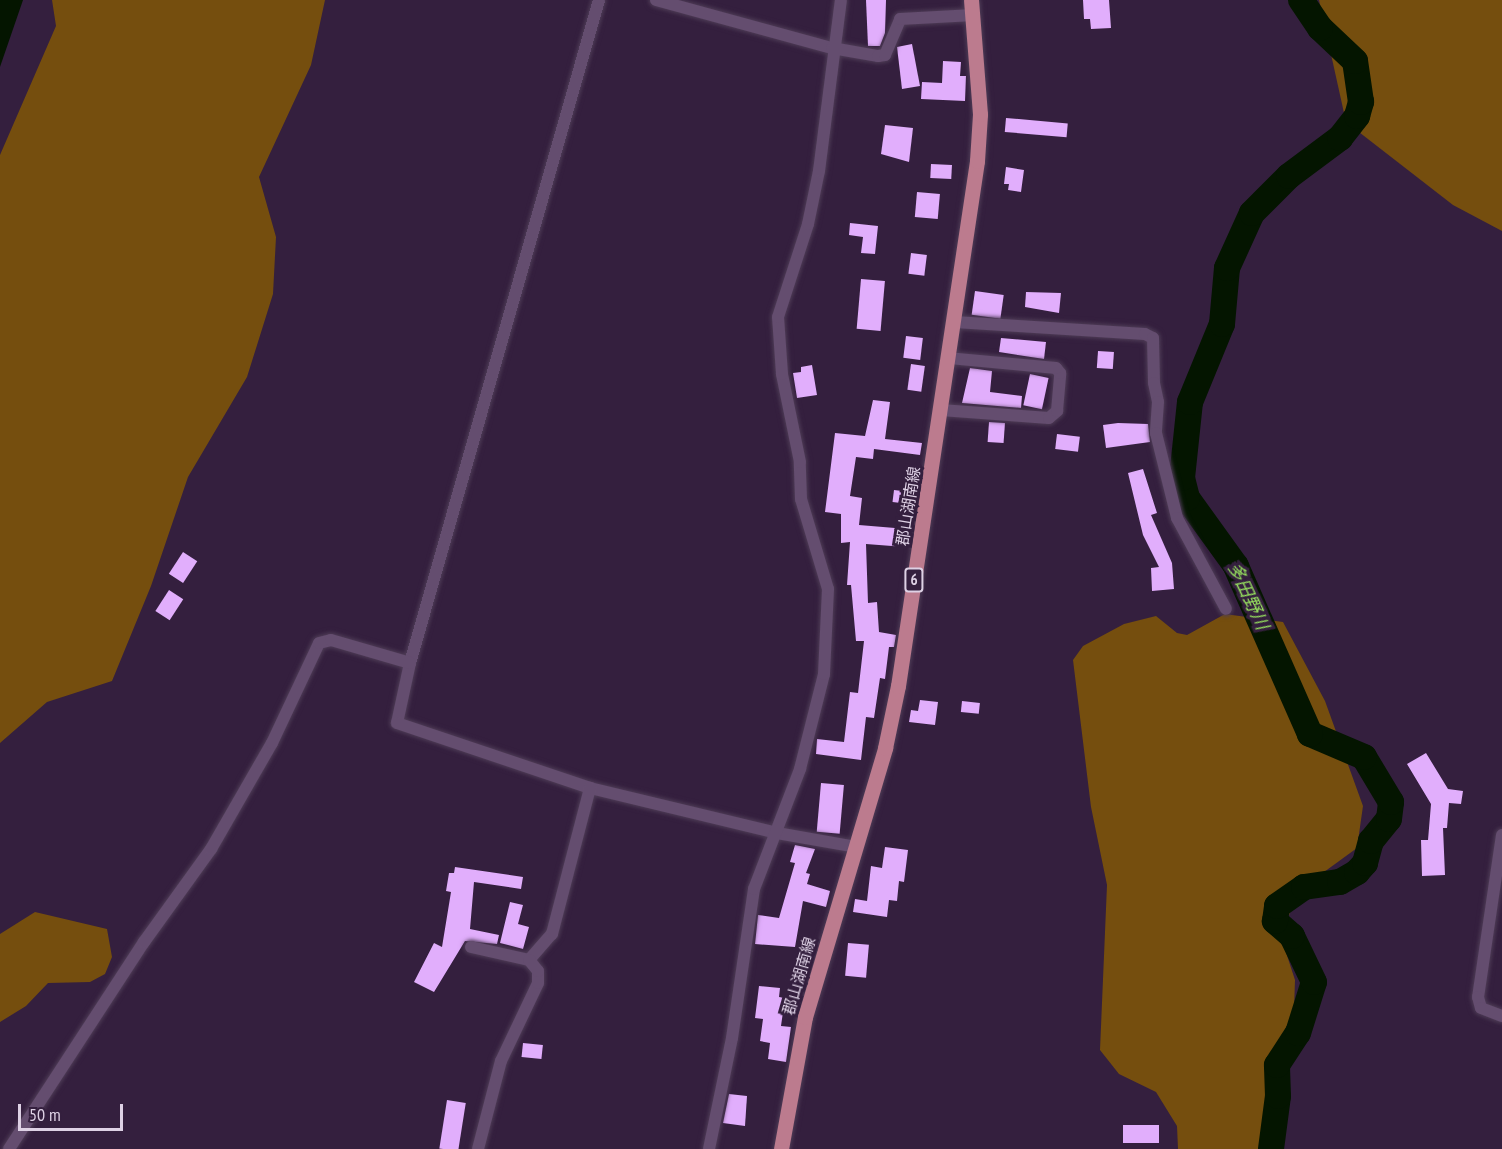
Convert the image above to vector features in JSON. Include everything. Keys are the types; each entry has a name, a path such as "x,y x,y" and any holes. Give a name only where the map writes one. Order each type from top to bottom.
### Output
{"main road":[{"name":"郡山湖南線","path":"781,1149 805,1017 885,748 898,686 950,358 977,161 980,114 972,8"}],"street":[{"path":"599,0 396,716 403,727 590,788 777,833 856,847"},
{"path":"656,0 835,49 882,56 888,50 900,20 972,8"},
{"path":"709,1149 732,1038 753,889 777,833 814,723 824,674 829,608 825,573 814,548 801,499 800,462 782,374 778,317 808,224 827,121 841,0"},
{"path":"955,322 1145,334 1153,338 1154,383 1158,402 1156,433 1177,518 1226,609"},
{"path":"941,410 1049,418 1057,411 1060,373 1056,368 950,358"},
{"path":"9,1149 144,942 210,849 272,743 319,643 331,640 410,663"},
{"path":"529,960 552,934 590,788"},
{"path":"1502,835 1478,997 1481,1008 1502,1016"},
{"path":"471,947 529,960 538,971 538,983 501,1061 478,1149"}],"shaded area":[{"path":"0,0 23,0 0,67"},
{"path":"52,0 325,0 311,65 259,177 276,237 273,294 247,377 188,477 151,586 112,681 47,702 0,743 0,155 56,26"},
{"path":"1319,0 1502,0 1502,231 1453,205 1346,122"},
{"path":"1225,614 1283,622 1325,701 1363,806 1357,848 1298,891 1281,937 1295,980 1294,1010 1282,1037 1264,1122 1270,1149 1178,1149 1177,1126 1156,1092 1119,1074 1100,1050 1107,885 1091,807 1073,660 1083,646 1124,624 1156,616 1177,633 1187,635"},
{"path":"35,912 107,929 112,957 105,974 90,982 48,983 26,1006 0,1022 0,934"}],"building":[{"path":"866,0 886,0 885,33 880,46 868,46"},
{"path":"1083,0 1109,0 1111,28 1091,29 1090,19 1084,19"},
{"path":"912,44 920,86 902,89 897,47"},
{"path":"943,61 961,62 960,76 966,76 965,101 921,99 922,82 942,83"},
{"path":"1006,118 1068,123 1067,137 1005,132"},
{"path":"885,125 913,128 909,162 881,154"},
{"path":"931,164 952,165 951,179 930,178"},
{"path":"1006,167 1024,170 1021,192 1008,190 1009,184 1004,184"},
{"path":"917,192 940,194 938,219 915,217"},
{"path":"850,223 878,226 875,254 861,253 863,237 849,235"},
{"path":"911,253 927,255 924,276 908,274"},
{"path":"861,279 885,281 881,331 857,329"},
{"path":"975,291 1004,295 1000,319 972,315"},
{"path":"1026,292 1061,293 1059,313 1025,307"},
{"path":"906,336 923,338 920,360 903,358"},
{"path":"1001,338 1046,342 1044,359 999,352"},
{"path":"1098,351 1114,352 1113,369 1097,368"},
{"path":"911,364 925,366 921,392 907,390"},
{"path":"812,365 817,395 797,398 793,373 801,372 801,367"},
{"path":"970,368 992,371 990,392 1022,396 1021,408 962,403"},
{"path":"1030,374 1049,378 1042,409 1023,405"},
{"path":"873,400 890,402 885,439 922,443 920,455 874,449 873,459 856,457 850,496 862,498 859,525 907,529 905,547 866,544 868,603 877,602 879,632 896,635 894,647 889,647 885,679 880,678 874,718 866,717 861,760 816,754 817,739 844,742 850,692 858,693 864,641 856,641 851,585 847,585 850,542 841,543 841,514 825,512 835,433 865,436"},
{"path":"989,422 1005,423 1004,443 988,442"},
{"path":"1148,424 1150,442 1106,448 1103,425"},
{"path":"1057,434 1080,437 1078,452 1055,449"},
{"path":"1143,469 1157,513 1151,515 1172,563 1174,589 1152,591 1151,568 1159,567 1143,535 1128,473"},
{"path":"894,490 917,493 915,505 893,502"},
{"path":"183,552 197,561 183,583 169,574"},
{"path":"169,590 183,599 170,620 155,611"},
{"path":"920,700 938,702 935,725 909,722 911,710 918,711"},
{"path":"962,701 980,703 979,714 961,712"},
{"path":"1426,753 1448,789 1463,791 1461,804 1449,803 1447,828 1443,828 1445,875 1422,876 1421,840 1428,840 1431,804 1407,764"},
{"path":"821,783 844,785 840,834 817,832"},
{"path":"795,845 815,849 806,873 810,874 807,884 830,891 826,907 803,901 795,947 755,944 758,915 779,918 795,863 790,862"},
{"path":"885,847 908,850 904,882 899,881 897,901 889,900 887,917 853,912 855,899 867,901 871,866 882,868"},
{"path":"455,867 523,877 521,889 474,882 470,929 499,935 497,944 465,941 434,992 414,982 434,943 442,947 451,892 446,891 449,873 454,873"},
{"path":"510,902 523,905 518,924 529,927 523,949 500,943"},
{"path":"848,943 869,945 866,978 845,976"},
{"path":"759,986 780,988 779,997 785,998 781,1026 791,1027 786,1062 768,1059 770,1043 760,1041 763,1019 755,1018"},
{"path":"523,1043 543,1045 541,1059 522,1057"},
{"path":"729,1094 747,1096 745,1126 723,1123"},
{"path":"447,1100 466,1103 458,1149 439,1148"},
{"path":"1123,1125 1159,1125 1159,1143 1123,1143"}],"waterway":[{"name":"多田野川","path":"1271,1149 1278,1096 1277,1065 1298,1033 1314,982 1292,936 1275,921 1277,906 1304,887 1340,882 1357,872 1365,863 1371,841 1389,819 1391,802 1364,757 1310,734 1236,566 1187,498 1182,478 1190,402 1222,324 1227,268 1252,213 1289,176 1340,138 1357,116 1361,102 1355,61 1320,28 1301,0"}]}
